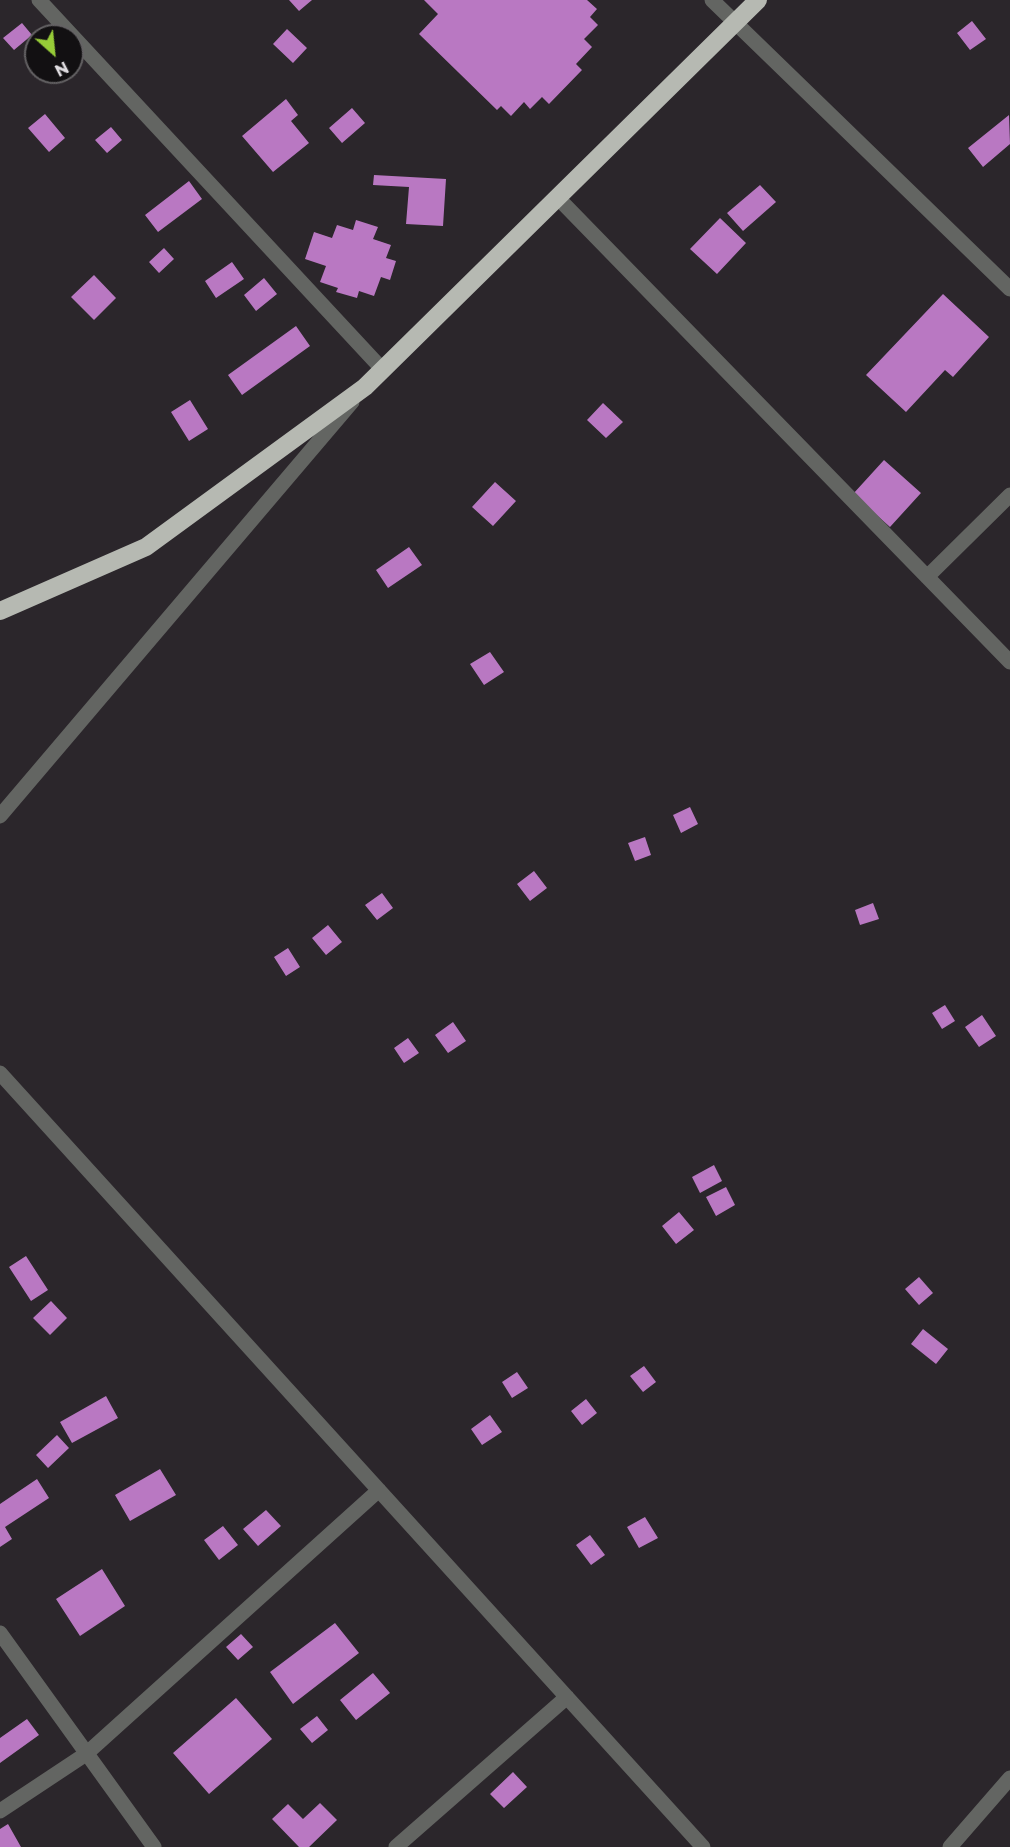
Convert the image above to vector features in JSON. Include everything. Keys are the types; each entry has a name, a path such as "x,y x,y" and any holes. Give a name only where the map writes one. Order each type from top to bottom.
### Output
{"highway":[{"path":"0,611 146,548 365,387 758,0"}],"street":[{"path":"39,0 383,370"},
{"path":"712,0 734,24 1010,290"},
{"path":"558,198 1010,662"},
{"path":"0,816 365,387"},
{"path":"927,577 1010,495"},
{"path":"0,1072 703,1847"},
{"path":"0,1811 86,1754 379,1490"},
{"path":"0,1633 154,1847"},
{"path":"396,1847 567,1697"},
{"path":"950,1847 1010,1778"}],"building":[{"path":"289,0 312,0 299,11"},
{"path":"424,0 587,0 597,9 590,17 598,25 584,39 592,47 576,64 582,70 549,104 542,97 530,109 524,102 511,116 501,106 497,110 419,34 438,14"},
{"path":"972,21 986,39 970,50 957,33"},
{"path":"22,23 24,25 24,42 14,50 3,38"},
{"path":"287,29 307,48 293,63 273,44"},
{"path":"286,99 298,115 291,121 309,143 273,172 242,136"},
{"path":"352,108 365,123 342,143 329,128"},
{"path":"45,114 65,138 49,152 28,128"},
{"path":"1009,115 1010,144 983,167 968,148"},
{"path":"111,127 122,140 107,153 95,140"},
{"path":"374,175 446,179 443,226 406,224 409,187 373,185"},
{"path":"189,181 202,199 158,232 145,215"},
{"path":"760,185 776,202 743,231 727,213"},
{"path":"720,218 746,243 717,274 690,249"},
{"path":"356,220 378,227 373,239 391,245 386,258 396,261 390,280 381,277 374,296 359,291 357,298 336,292 338,288 320,282 326,266 305,259 314,232 332,238 337,225 353,230"},
{"path":"164,248 174,259 159,273 149,262"},
{"path":"232,262 244,279 216,298 205,281"},
{"path":"94,275 116,298 94,320 71,297"},
{"path":"264,278 277,294 256,311 244,295"},
{"path":"943,294 989,337 953,377 945,370 906,412 866,375"},
{"path":"296,326 310,346 242,395 228,375"},
{"path":"190,400 208,429 189,441 171,412"},
{"path":"603,403 623,422 606,438 587,420"},
{"path":"884,460 921,493 890,527 853,494"},
{"path":"495,482 516,501 493,526 472,507"},
{"path":"409,547 422,565 388,588 376,570"},
{"path":"490,652 504,672 484,685 470,664"},
{"path":"690,807 698,824 681,833 673,815"},
{"path":"645,837 651,855 635,861 628,843"},
{"path":"534,871 547,888 530,901 517,884"},
{"path":"382,893 393,908 377,920 365,905"},
{"path":"873,903 879,919 860,925 855,910"},
{"path":"328,925 342,942 326,955 312,938"},
{"path":"288,948 300,967 286,976 274,957"},
{"path":"945,1005 955,1021 942,1029 932,1013"},
{"path":"982,1015 996,1036 979,1047 965,1027"},
{"path":"453,1022 466,1041 448,1053 435,1035"},
{"path":"408,1038 419,1053 404,1063 394,1048"},
{"path":"714,1165 722,1181 700,1193 692,1177"},
{"path":"726,1187 735,1205 716,1216 706,1197"},
{"path":"679,1212 694,1230 676,1244 662,1226"},
{"path":"26,1256 48,1290 31,1301 9,1267"},
{"path":"919,1277 933,1293 919,1305 905,1289"},
{"path":"51,1301 67,1318 50,1335 33,1318"},
{"path":"923,1329 948,1349 936,1364 911,1344"},
{"path":"644,1366 656,1382 643,1392 630,1376"},
{"path":"517,1372 528,1388 512,1398 502,1382"},
{"path":"106,1396 118,1418 72,1443 60,1422"},
{"path":"586,1399 597,1413 582,1425 571,1411"},
{"path":"490,1415 502,1432 482,1445 471,1429"},
{"path":"57,1435 69,1448 48,1468 36,1455"},
{"path":"160,1469 176,1495 130,1521 115,1495"},
{"path":"37,1479 49,1498 5,1527 12,1539 0,1547 0,1504"},
{"path":"266,1510 281,1526 258,1546 243,1529"},
{"path":"645,1517 658,1538 639,1548 627,1527"},
{"path":"223,1526 238,1545 219,1560 204,1540"},
{"path":"590,1535 605,1555 591,1565 576,1545"},
{"path":"102,1569 125,1606 80,1636 56,1599"},
{"path":"335,1623 359,1653 293,1704 270,1672"},
{"path":"241,1634 253,1647 238,1660 226,1647"},
{"path":"373,1673 390,1693 356,1720 340,1700"},
{"path":"236,1698 272,1739 209,1794 173,1753"},
{"path":"317,1716 328,1730 312,1743 300,1729"},
{"path":"27,1719 39,1735 0,1763 0,1738"},
{"path":"513,1772 527,1787 504,1808 490,1794"},
{"path":"320,1803 337,1820 309,1847 299,1847 272,1819 288,1804 303,1819"},
{"path":"8,1824 21,1847 0,1847 0,1829"}]}
